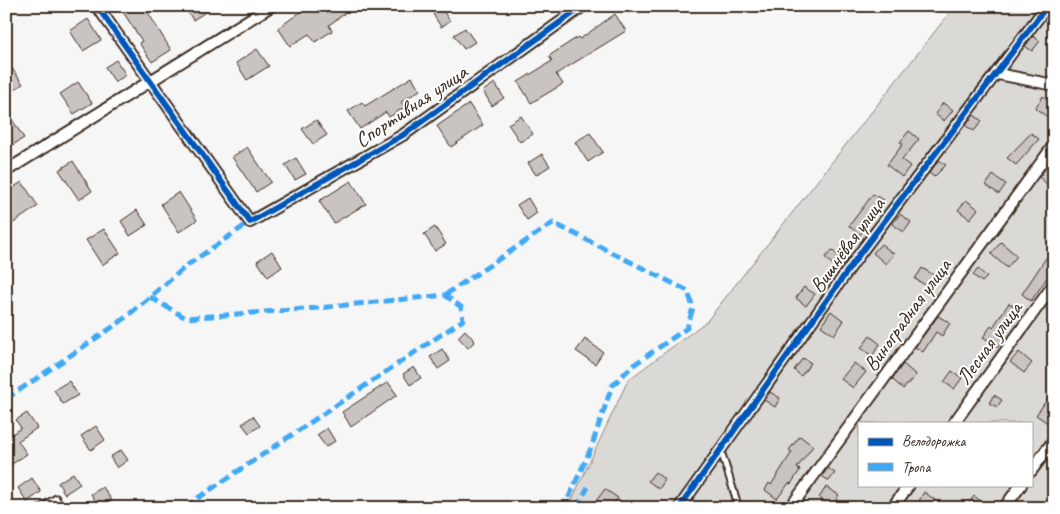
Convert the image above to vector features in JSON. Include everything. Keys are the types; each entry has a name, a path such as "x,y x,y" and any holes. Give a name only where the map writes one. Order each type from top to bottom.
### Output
{"street":[{"path":"97,6 152,82"},
{"path":"6,172 152,82 270,6"},
{"name":"Спортивная улица","path":"152,82 250,222 403,135 583,6"},
{"name":"Вишнёвая улица","path":"679,508 861,252 998,74 1047,6"},
{"path":"998,74 1054,85"},
{"name":"Виноградная улица","path":"790,508 1054,145"},
{"name":"Лесная улица","path":"955,422 1054,284"},
{"path":"1032,470 1054,440"},
{"path":"892,508 908,486"},
{"path":"1004,508 1020,486"}],"lane":[{"path":"720,450 739,508"},
{"path":"40,508 56,498 61,508"}],"shaded area":[{"path":"955,6 1054,6 1054,508 568,508 628,380 707,321"}],"building":[{"path":"119,6 144,6 171,50 152,62 139,43 142,41"},
{"path":"184,6 215,6 193,20"},
{"path":"309,6 339,6 344,14 329,25 332,31 315,42 309,34 290,46 278,28"},
{"path":"441,8 450,21 441,27 433,14"},
{"path":"615,14 626,31 556,74 563,84 531,103 518,82 552,61 549,56 578,37 580,39"},
{"path":"88,19 101,40 83,51 70,31"},
{"path":"465,28 475,42 464,49 454,35"},
{"path":"1033,36 1040,41 1032,51 1025,46"},
{"path":"257,49 269,66 247,80 236,63"},
{"path":"6,60 23,84 11,92 6,85"},
{"path":"116,60 126,75 115,82 105,67"},
{"path":"412,77 420,90 401,102 405,107 389,117 386,112 360,129 348,111 362,102 365,106"},
{"path":"78,82 92,103 74,114 60,94"},
{"path":"495,83 504,98 492,106 483,91"},
{"path":"1043,96 1054,104 1054,111 1049,118 1035,108"},
{"path":"943,103 953,110 944,121 935,114"},
{"path":"469,104 483,125 451,147 437,126"},
{"path":"974,115 982,121 974,131 966,126"},
{"path":"521,116 533,134 520,142 508,124"},
{"path":"316,120 327,135 313,144 302,129"},
{"path":"13,121 24,138 6,149 6,125"},
{"path":"909,131 919,139 902,160 910,166 902,177 887,165 903,144 900,142"},
{"path":"590,133 603,152 588,162 575,142"},
{"path":"1031,133 1039,139 1016,165 1007,158"},
{"path":"247,147 271,182 256,192 232,157"},
{"path":"542,154 550,166 536,175 528,163"},
{"path":"296,158 306,174 295,180 285,165"},
{"path":"939,160 946,165 934,177 929,173"},
{"path":"73,161 92,191 79,200 59,170"},
{"path":"1046,168 1054,175 1054,179 1048,185 1039,177"},
{"path":"993,175 1006,184 999,194 986,185"},
{"path":"351,181 366,204 334,223 319,201"},
{"path":"22,182 38,206 12,224 6,215 6,192"},
{"path":"179,192 197,220 179,232 161,204"},
{"path":"873,194 884,200 860,235 849,226"},
{"path":"528,198 537,213 527,220 517,205"},
{"path":"966,200 978,209 970,219 958,210"},
{"path":"137,210 147,225 130,236 121,221"},
{"path":"900,214 911,222 904,232 892,224"},
{"path":"435,227 446,244 435,251 424,234"},
{"path":"104,229 120,253 102,265 86,240"},
{"path":"1001,242 1017,256 1007,268 991,254"},
{"path":"881,244 894,254 886,264 873,253"},
{"path":"832,250 844,261 837,268 825,258"},
{"path":"272,251 282,267 268,277 257,261"},
{"path":"1046,258 1054,263 1054,268 1031,301 1022,294"},
{"path":"922,268 934,275 927,286 915,279"},
{"path":"978,269 987,277 982,282 973,275"},
{"path":"804,287 815,294 806,306 796,298"},
{"path":"1009,303 1019,309 1002,334 1006,336 998,347 983,337 991,326 993,327"},
{"path":"831,311 844,321 834,335 821,326"},
{"path":"938,316 950,323 942,336 936,332 923,352 915,347"},
{"path":"465,330 475,341 468,348 458,337"},
{"path":"870,336 880,344 872,356 861,348"},
{"path":"585,339 603,352 595,364 576,351"},
{"path":"442,349 450,361 438,369 430,357"},
{"path":"1019,352 1032,363 1024,373 1010,362"},
{"path":"803,358 811,363 801,376 794,370"},
{"path":"854,363 866,372 853,388 841,379"},
{"path":"903,364 916,375 903,389 892,379"},
{"path":"414,367 421,378 410,385 403,374"},
{"path":"952,371 962,378 954,389 944,382"},
{"path":"69,381 78,395 63,404 54,390"},
{"path":"388,382 397,395 351,427 342,412"},
{"path":"1054,390 1054,417 1049,424 1036,415"},
{"path":"770,392 780,398 775,407 764,400"},
{"path":"994,395 1002,400 997,407 989,403"},
{"path":"27,413 37,428 18,441 27,454 6,468 6,438 21,428 16,420"},
{"path":"253,416 260,426 249,433 242,424"},
{"path":"96,426 105,440 91,450 81,436"},
{"path":"327,428 335,441 326,447 317,435"},
{"path":"800,436 813,446 797,468 800,470 791,484 789,483 777,499 765,490 769,483 771,485 792,452 789,450"},
{"path":"121,450 128,460 117,468 110,457"},
{"path":"828,468 835,473 829,481 822,476"},
{"path":"655,472 665,480 659,489 648,481"},
{"path":"73,473 80,484 65,494 58,483"},
{"path":"32,478 41,492 27,502 18,488"},
{"path":"103,487 112,501 100,508 91,494"},
{"path":"826,487 839,495 832,506 819,498"},
{"path":"605,489 618,498 611,508 605,508 596,501"},
{"path":"924,492 935,500 930,508 919,501"},
{"path":"974,496 990,508 965,508"}],"marked path":[{"path":"6,399 120,322 189,264 250,222"},
{"path":"445,295 553,223 688,291 693,308 687,328 632,366 612,386 591,448 564,508"},
{"path":"150,297 186,318 318,308 445,295 461,307 463,320 183,508"},
{"path":"577,508 588,487"}],"cycle path":[{"path":"97,6 250,222 403,135 583,6"},
{"path":"679,508 861,252 1047,6"}]}
